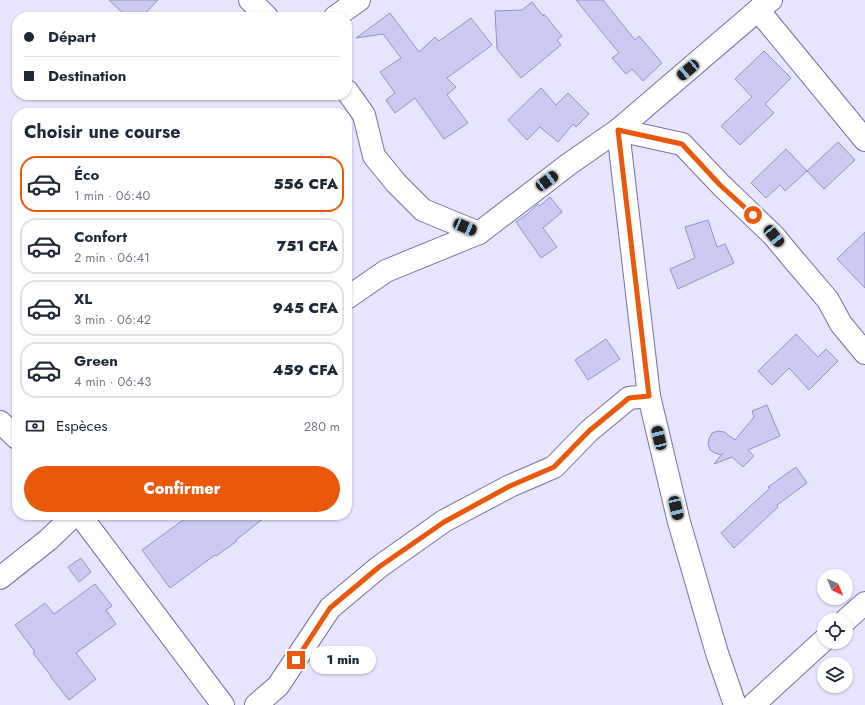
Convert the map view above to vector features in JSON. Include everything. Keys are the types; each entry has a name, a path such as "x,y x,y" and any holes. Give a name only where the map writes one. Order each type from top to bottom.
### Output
{"street":[{"path":"250,0 262,12"},
{"path":"342,12 359,0"},
{"path":"352,295 386,271 479,233 569,164 618,130 765,5 865,140"},
{"path":"352,98 364,115 374,156 396,183 423,210 479,233"},
{"path":"618,130 682,144 720,185 774,236 828,300 841,324 865,353"},
{"path":"618,130 649,396 679,522 717,653 735,705"},
{"path":"256,705 278,686 330,608 379,567 444,522 510,486 554,467 589,431 629,398 649,396"},
{"path":"0,422 12,433"},
{"path":"0,578 48,540 69,520"},
{"path":"84,520 223,705"},
{"path":"853,614 865,603"},
{"path":"753,705 817,646"}],"building":[{"path":"109,0 158,0 147,12 122,12"},
{"path":"576,0 603,0 635,40 639,36 662,63 643,81 632,69 626,74 612,58 619,53"},
{"path":"532,2 562,36 557,40 561,45 521,78 497,49 495,11 522,10"},
{"path":"390,13 419,52 435,37 439,41 471,18 492,45 447,78 456,87 447,95 468,123 444,139 415,98 395,113 386,100 395,93 380,72 401,58 383,34 356,38"},
{"path":"764,51 791,78 765,104 774,113 740,145 721,126 752,97 735,79"},
{"path":"541,88 556,105 568,93 589,114 576,127 573,124 558,142 540,127 527,140 508,120"},
{"path":"838,142 855,160 824,189 807,171"},
{"path":"786,149 807,171 785,191 780,185 766,198 751,183"},
{"path":"550,197 562,212 543,228 557,247 541,258 516,222 538,204 540,206"},
{"path":"708,220 717,247 725,244 734,263 678,289 670,269 695,258 685,227"},
{"path":"865,232 865,288 837,259"},
{"path":"796,334 818,357 826,349 838,361 809,390 789,368 772,385 758,371"},
{"path":"606,339 620,359 588,380 575,360"},
{"path":"767,405 780,436 748,450 754,456 743,467 732,457 714,464 723,453 721,455 710,450 708,444 712,433 718,431 724,432 735,440 754,417 752,411"},
{"path":"796,467 807,483 777,505 778,507 734,548 721,533 770,488 768,487"},
{"path":"183,520 262,520 236,540 237,541 170,588 142,550"},
{"path":"81,558 91,572 79,582 68,567"},
{"path":"95,584 112,606 106,610 116,624 76,653 96,679 69,700 33,653 35,652 15,625 45,603 54,614"}],"route":[{"path":"296,660 330,608 379,567 444,522 510,486 554,467 589,431 629,398 649,396 618,130 682,144 720,185 753,215"}]}
